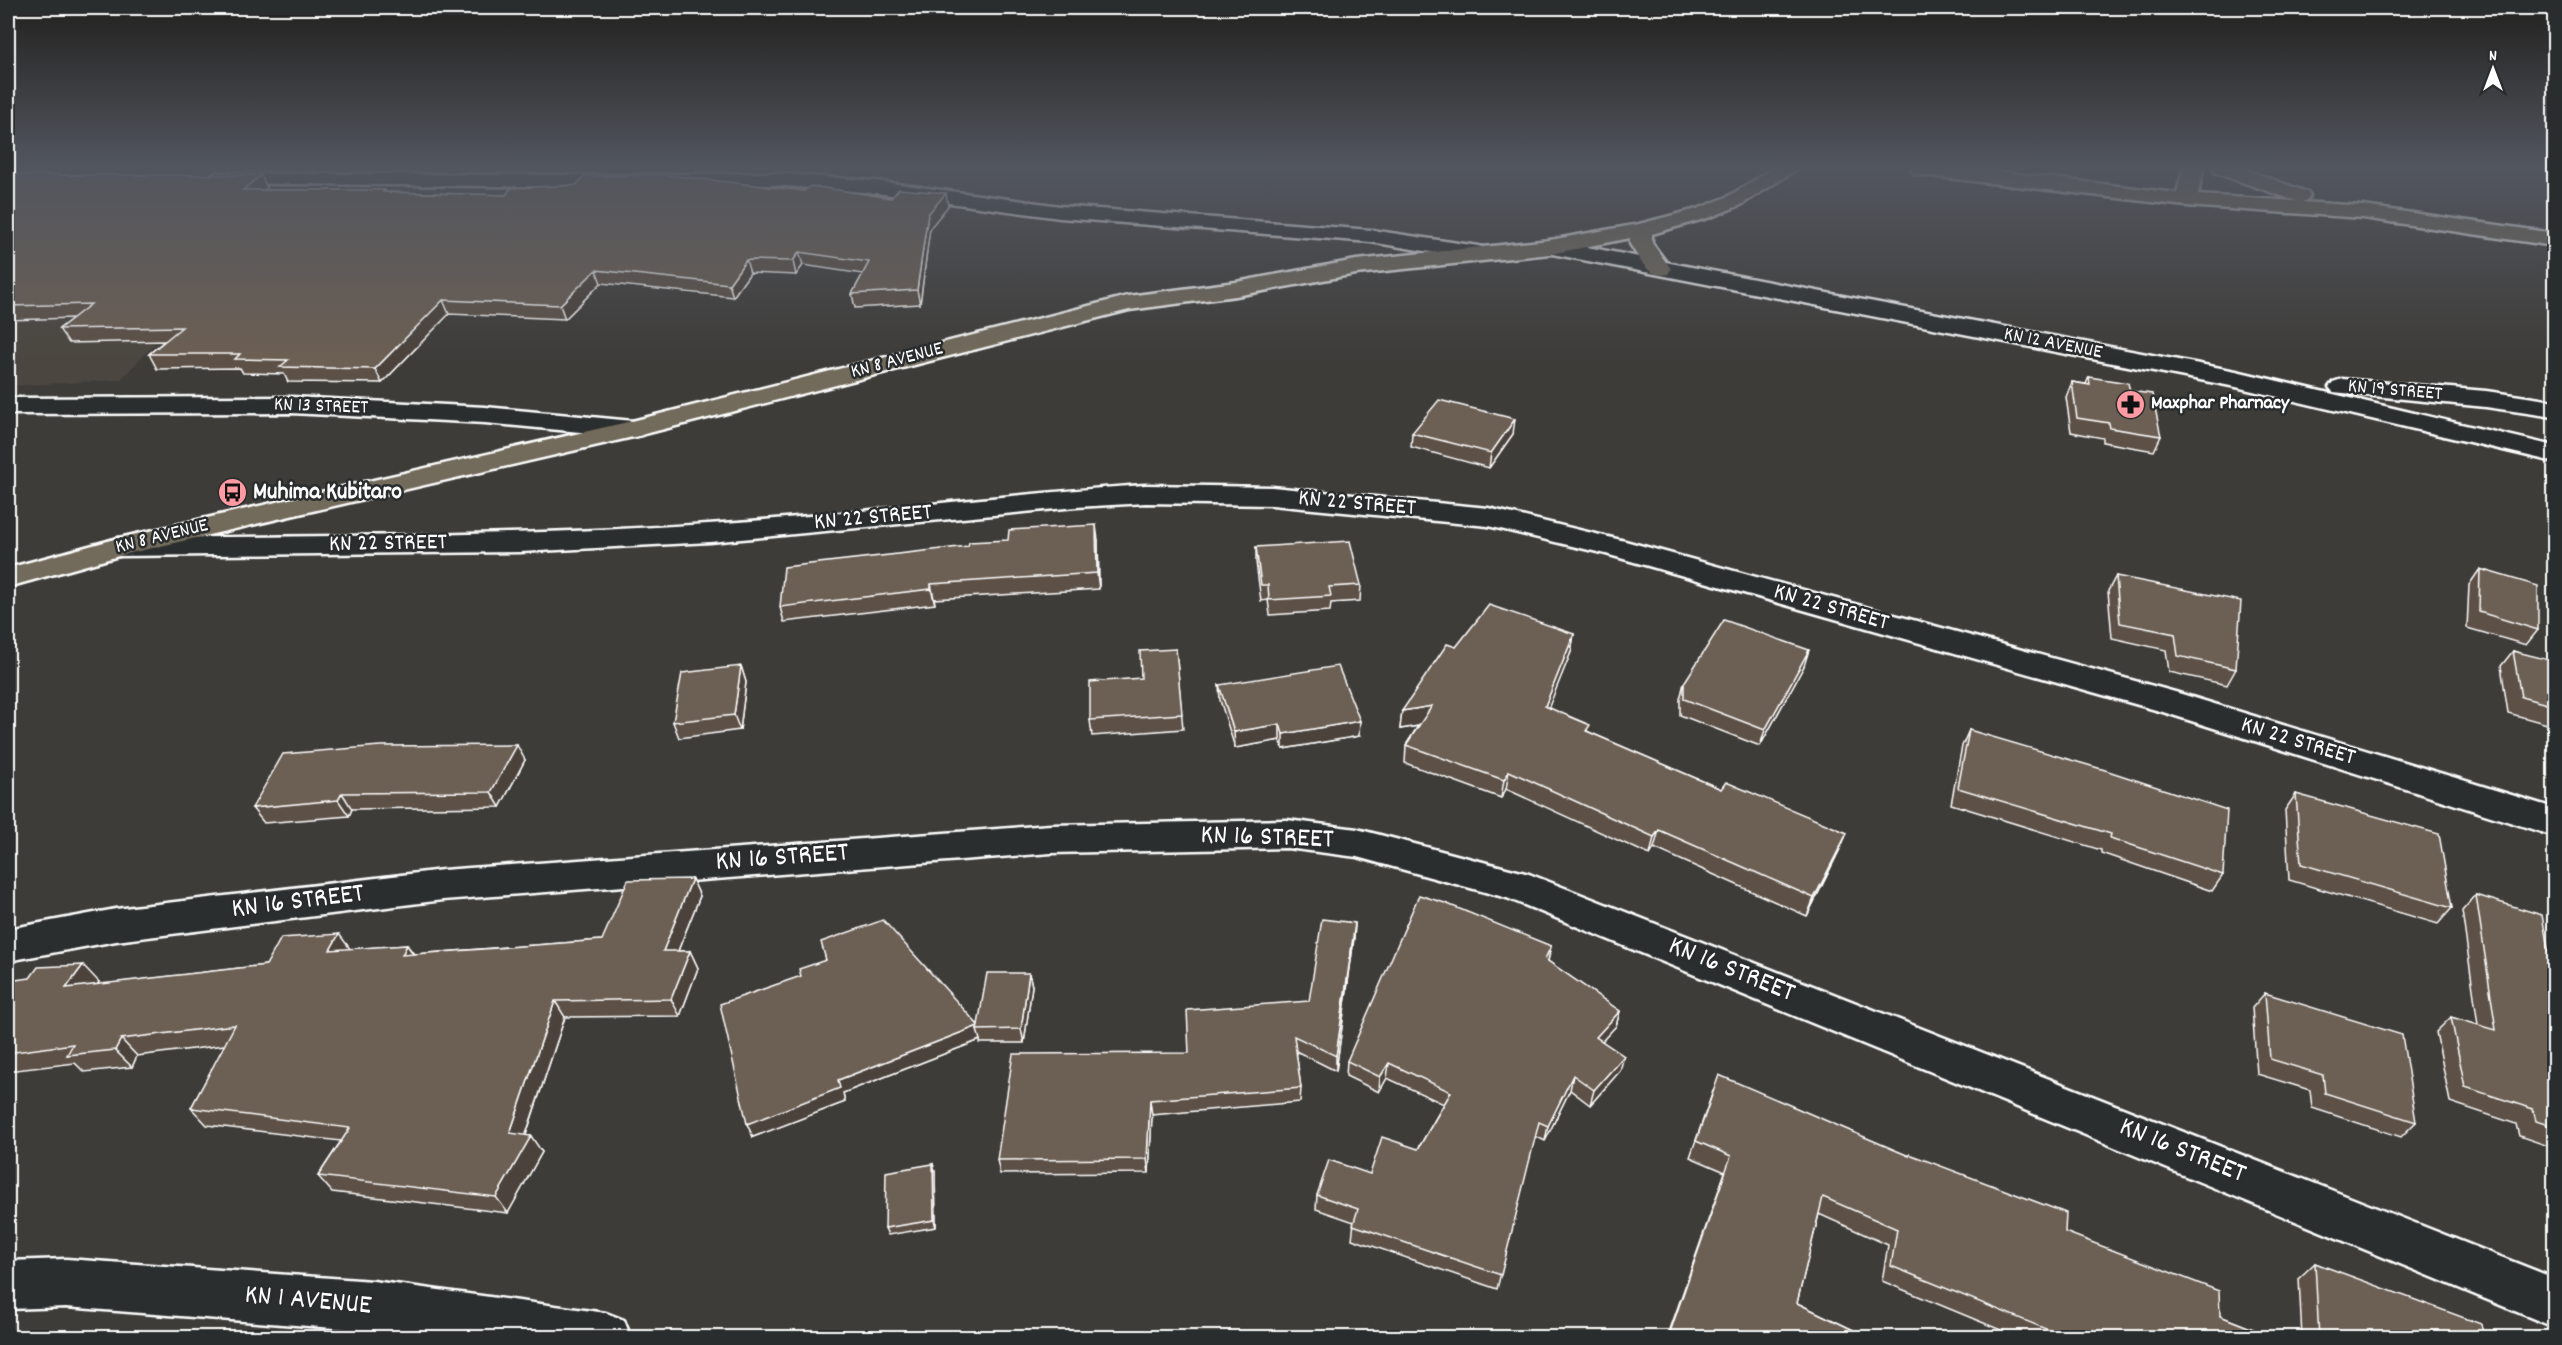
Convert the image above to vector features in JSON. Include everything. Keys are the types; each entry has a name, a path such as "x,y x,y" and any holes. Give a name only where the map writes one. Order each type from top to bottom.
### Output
{"main road":[{"name":"KN 8 AVENUE","path":"8,578 119,547 633,429 1128,303 1236,289 1356,267 1550,247 1632,232"},
{"path":"1641,232 1641,244 1660,269"},
{"path":"2498,232 2554,240"}],"street":[{"path":"1316,232 1371,236 1478,253"},
{"name":"KN 12 AVENUE","path":"1550,247 2235,379 2554,454"},
{"name":"KN 19 STREET","path":"2235,379 2476,398 2554,409"},
{"name":"KN 13 STREET","path":"8,406 291,405 485,415 633,429"},
{"name":"KN 22 STREET","path":"119,547 520,543 710,533 1076,498 1146,494 1272,496 1488,517 1614,547 2175,704 2554,822"},
{"name":"KN 16 STREET","path":"8,945 116,926 443,885 1015,842 1287,834 1357,843 1515,885 2554,1303"},
{"name":"KN 1 AVENUE","path":"8,1285 66,1283 373,1306 606,1338"}],"shaded area":[{"path":"8,232 262,232 120,380 8,386"}],"building":[{"path":"8,232 925,232 917,290 852,294 869,262 799,252 793,261 746,260 729,284 596,270 560,305 443,300 375,369 280,367 288,360 235,359 240,354 149,354 182,327 59,329 91,304 8,306 10,289 8,289"},
{"path":"2089,377 2128,383 2130,391 2152,394 2161,436 2110,428 2109,423 2077,418 2072,382 2090,385"},
{"path":"1439,400 1515,419 1491,453 1412,433"},
{"path":"1096,525 1097,573 931,584 931,589 780,607 784,567 968,546 969,542 1008,540 1009,530"},
{"path":"1350,541 1361,585 1329,587 1331,596 1269,600 1268,585 1261,585 1256,547"},
{"path":"2480,569 2538,586 2538,630 2479,612"},
{"path":"2116,576 2241,601 2236,669 2178,656 2175,634 2120,623"},
{"path":"1489,605 1574,634 1545,706 1590,725 1586,731 1721,789 1726,782 1847,833 1814,898 1659,830 1654,837 1509,771 1504,780 1406,745 1432,706 1402,711 1447,644 1456,647"},
{"path":"1724,620 1809,650 1765,730 1684,699 1684,683"},
{"path":"1176,649 1182,714 1090,720 1090,682 1141,678 1140,651"},
{"path":"2513,651 2553,661 2554,706 2521,697"},
{"path":"741,666 734,715 673,722 682,673"},
{"path":"1338,666 1360,721 1283,734 1280,724 1234,732 1219,685"},
{"path":"1969,730 2105,770 2227,810 2223,875 2110,838 2111,834 1958,788"},
{"path":"517,745 491,792 342,793 338,800 252,808 283,754 380,746"},
{"path":"2296,794 2439,834 2452,908 2301,864"},
{"path":"692,879 663,951 690,951 671,999 555,1001 510,1133 531,1136 496,1197 318,1176 350,1128 191,1108 235,1025 121,1039 115,1050 67,1055 73,1044 8,1053 8,981 30,978 38,967 83,965 66,988 266,965 281,938 339,934 330,950 407,945 402,955 602,940 628,880"},
{"path":"1419,895 1445,903 1551,946 1545,959 1620,1011 1596,1037 1624,1056 1594,1090 1573,1075 1548,1126 1539,1122 1501,1275 1353,1225 1358,1209 1317,1195 1329,1160 1370,1174 1382,1137 1418,1149 1451,1092 1389,1063 1380,1077 1347,1061"},
{"path":"2476,895 2542,915 2554,982 2554,1127 2536,1121 2533,1109 2465,1087 2451,1017 2496,1030"},
{"path":"1322,919 1355,923 1336,1056 1294,1036 1301,1088 1150,1100 1147,1159 997,1160 1013,1054 1189,1053 1187,1010 1309,1001"},
{"path":"883,920 978,1025 987,973 1029,973 1021,1029 977,1030 978,1026 838,1080 840,1088 747,1124 720,1004 801,976 799,969 826,960 821,942"},
{"path":"2265,993 2402,1035 2416,1122 2325,1093 2323,1075 2270,1059"},
{"path":"1719,1075 1909,1156 1909,1154 2066,1213 2065,1232 2219,1291 2220,1316 2276,1338 2068,1338 1891,1266 1897,1229 1823,1197 1797,1303 1870,1338 1668,1338 1731,1156 1696,1141"},
{"path":"933,1164 934,1220 885,1228 886,1172"},
{"path":"2315,1263 2481,1324 2484,1338 2319,1338"}],"place":[{"name":"Maxphar Pharnacy","path":"2130,404"},
{"name":"Muhima Kubitaro","path":"232,493"}]}
